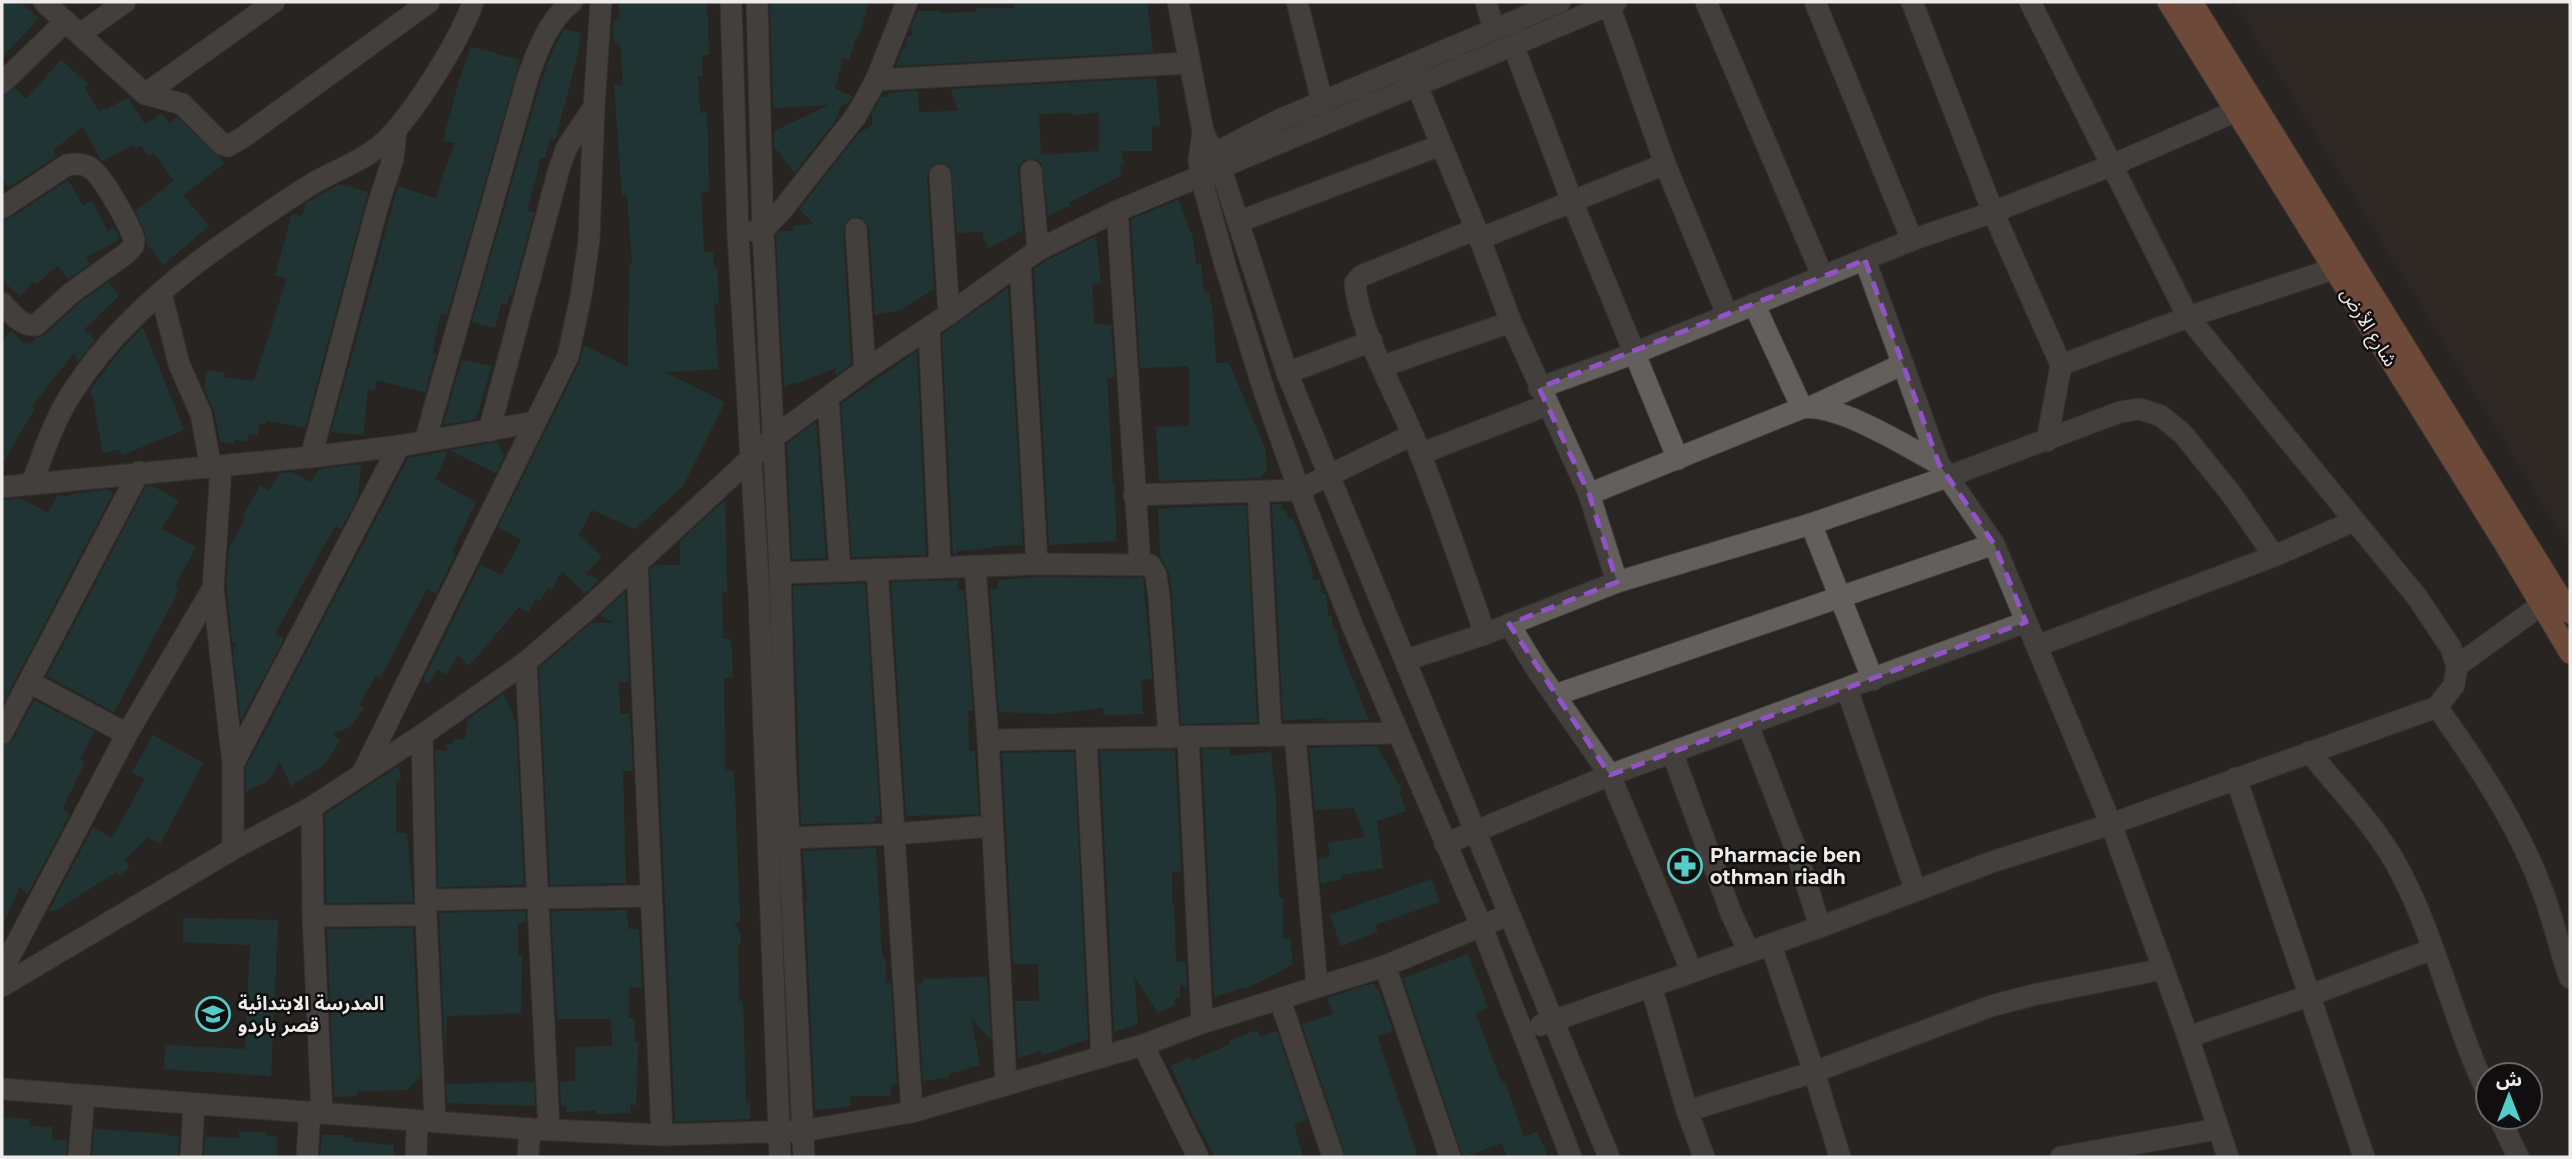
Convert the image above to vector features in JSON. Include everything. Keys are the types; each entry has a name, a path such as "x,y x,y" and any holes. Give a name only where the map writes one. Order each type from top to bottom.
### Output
{"main road":[{"name":"شارع الأرض","path":"2168,2 2208,48 2570,613"},
{"name":"شارع الأرض","path":"2192,2 2234,112 2504,542 2570,653"}],"street":[{"path":"44,2 145,94 182,104 222,144 231,145 428,2"},
{"path":"2,83 73,28 125,2"},
{"path":"32,483 53,427 72,392 116,336 161,293 222,245 318,181 373,151 396,130 447,52 473,2"},
{"path":"425,441 528,77 550,29 572,2"},
{"path":"362,775 568,356 582,296 589,240 601,2"},
{"path":"731,2 738,234 759,594 780,1157"},
{"path":"757,2 763,229 804,1157"},
{"path":"738,234 763,229 782,210 856,116 876,80 907,2"},
{"path":"1178,2 1226,268 1265,394 1299,490 1398,733 1481,925 1571,1157"},
{"path":"1297,2 1322,101"},
{"path":"1486,2 1494,30"},
{"path":"1209,165 1413,75 1494,30 1560,2"},
{"path":"1706,2 1822,275"},
{"path":"1815,2 1912,240"},
{"path":"1912,2 1993,212 2061,365 2047,441"},
{"path":"1523,1032 1820,927 1992,862 2111,824 2437,707 2454,685 2457,666 2451,648 2417,597 2188,317 2030,2"},
{"path":"2,986 233,849 312,807 526,662 637,565 774,437 1038,250 1117,211 1172,188 1267,126 1322,101 1513,45 1611,3 1665,164 1727,314"},
{"path":"145,94 262,5"},
{"path":"732,28 758,27"},
{"path":"1513,45 1572,201 1678,459"},
{"path":"876,80 1189,63"},
{"path":"1413,75 1511,322 1589,495 1617,582"},
{"path":"489,431 559,169 567,147 594,107"},
{"path":"1134,495 1299,490 1328,476 1543,397 1727,314 1912,240 1993,212 2110,166 2234,112"},
{"path":"312,457 377,208 393,159 396,130"},
{"path":"1238,222 1441,145"},
{"path":"1485,634 1416,444 1372,341 1356,293 1357,279 1572,201 1665,164"},
{"path":"2,208 67,165 87,165 99,177 132,233 134,243 124,256 71,293 36,325 23,323 2,303"},
{"path":"1209,165 1238,222 1287,373 1328,476 1609,1157"},
{"path":"1031,171 1038,250"},
{"path":"940,175 949,314"},
{"path":"1117,211 1140,563"},
{"path":"856,229 865,370"},
{"path":"1865,260 1943,470 1994,544 2111,824 2228,1157"},
{"path":"1020,263 1037,564"},
{"path":"2061,365 2188,317 2333,269"},
{"path":"161,293 179,363 201,414 216,467 213,588 233,764 233,849"},
{"path":"1754,304 1807,407"},
{"path":"1383,366 1511,322"},
{"path":"929,328 940,566"},
{"path":"1287,373 1372,341"},
{"path":"1589,495 1807,407 1903,364"},
{"path":"828,399 840,570"},
{"path":"1807,407 1831,411 1860,424 1943,470"},
{"path":"1406,660 1485,634 1617,582 1811,524 1943,470 2047,441 2120,412 2140,409 2161,416 2183,434 2232,495 2274,556"},
{"path":"4,491 32,483 216,467 399,446 534,422"},
{"path":"233,764 399,446"},
{"path":"2,733 139,472"},
{"path":"1258,492 1271,736"},
{"path":"2037,646 2274,556 2354,521"},
{"path":"1811,524 1873,680"},
{"path":"1555,695 1994,544"},
{"path":"637,565 662,1135"},
{"path":"780,573 940,566 1150,565 1156,575 1178,737 1202,1023"},
{"path":"975,566 988,740 1006,1084"},
{"path":"877,569 912,1112"},
{"path":"2,971 127,734 213,588"},
{"path":"2457,666 2541,605"},
{"path":"1445,844 1610,775 2026,622"},
{"path":"1509,624 1610,775 1692,972"},
{"path":"526,662 538,897 539,1129 528,1157"},
{"path":"29,682 127,734"},
{"path":"1847,689 1915,890"},
{"path":"2437,707 2477,764 2511,821 2544,895 2570,978"},
{"path":"1748,725 1795,847 1820,927"},
{"path":"988,740 1398,733"},
{"path":"415,1157 426,1121 426,907 422,735"},
{"path":"1295,736 1317,986"},
{"path":"1086,739 1102,1057"},
{"path":"1672,752 1731,913 1749,952"},
{"path":"2309,752 2382,840 2403,876 2474,1062"},
{"path":"2236,778 2364,1157"},
{"path":"307,1157 316,1113 312,807"},
{"path":"789,838 895,834 992,826"},
{"path":"313,916 538,897 650,896"},
{"path":"2,1089 539,1129 662,1135 803,1130 912,1112 1143,1045 1202,1023 1385,966 1508,915"},
{"path":"1771,944 1840,1157"},
{"path":"2188,1037 2433,949"},
{"path":"1385,966 1450,1157"},
{"path":"1687,1111 1814,1072 1991,1006 2032,995 2163,969"},
{"path":"1651,986 1687,1111 1704,1157"},
{"path":"1280,1000 1333,1157"},
{"path":"1143,1045 1198,1157"},
{"path":"79,1157 84,1096"},
{"path":"191,1157 194,1104"},
{"path":"2061,1157 2218,1129"},
{"path":"2506,1131 2518,1157"}],"highlighted area":[{"path":"1865,260 1939,464 1994,544 2026,622 1610,775 1509,624 1617,582 1589,494 1539,388"}],"shaded area":[{"path":"2234,2 2570,2 2570,549"}],"building":[{"path":"2,2 20,2 39,18 2,57"},
{"path":"618,2 707,2 709,55 702,55 703,76 698,76 700,113 707,113 709,191 701,192 704,252 713,252 714,268 717,268 719,303 714,304 718,369 665,372 725,402 683,486 635,529 592,510 579,534 602,557 585,574 599,580 585,594 562,571 552,589 548,587 540,601 536,599 528,612 519,607 469,666 458,655 446,675 438,669 428,684 423,680 480,565 502,575 521,540 498,527 580,362 584,345 628,367 629,265 632,265 627,195 622,196 614,85 623,85 620,43 614,43 613,20 620,19"},
{"path":"770,2 869,2 849,60 843,58 835,89 852,96 847,104 841,105 834,123 794,173 774,146 774,131 829,105 773,108"},
{"path":"1014,2 1147,2 1153,52 896,66 903,47 906,47 907,37 912,35 911,26 918,11 976,12 976,8 1014,8"},
{"path":"564,29 581,33 578,54 555,140 550,138 545,158 541,157 527,211 534,212 512,295 510,294 507,304 501,303 495,328 472,322 541,81"},
{"path":"471,47 520,60 447,315 441,314 432,354 436,354 425,392 377,380 374,391 368,389 363,435 331,432 398,186 436,199 455,143 443,140"},
{"path":"61,60 88,84 85,88 99,112 128,97 145,125 162,113 169,124 177,117 225,163 183,195 209,226 163,265 147,244 146,234 135,211 174,181 154,153 149,156 141,145 136,149 133,145 102,161 83,127 53,150 56,157 9,187 2,179 2,96 15,88 26,99"},
{"path":"1156,78 1160,125 1152,126 1152,151 1121,151 1124,165 1120,164 1121,176 1048,216 1042,164 1036,159 1024,160 1019,165 1018,172 1023,230 989,248 983,239 983,232 957,233 951,168 940,162 932,165 927,176 934,289 901,310 875,315 869,228 861,217 848,219 843,230 851,364 836,375 836,368 796,384 795,381 784,388 776,235 780,231 793,231 793,226 814,224 799,209 860,132 872,126 872,114 881,97 888,97 888,93 918,91 919,112 958,111 951,89","holes":["1099,113 1099,151 1041,155 1039,114"]},
{"path":"68,180 83,206 92,201 108,232 114,227 120,239 85,258 90,264 68,279 58,266 35,285 33,282 20,296 2,280 2,221"},
{"path":"340,184 368,192 305,428 266,420 265,424 260,423 258,435 248,434 247,441 235,440 235,444 220,442 214,411 204,388 207,370 225,373 224,377 254,381 287,278 275,275 292,214 302,216 306,203"},
{"path":"1178,200 1193,238 1196,264 1201,263 1204,292 1209,292 1216,363 1229,363 1265,448 1267,470 1261,478 1159,481 1156,427 1189,426 1189,366 1140,368 1131,219"},
{"path":"1096,236 1101,283 1092,284 1094,324 1111,325 1115,377 1107,378 1116,541 1049,545 1034,269"},
{"path":"109,282 119,296 84,329 95,340 78,361 74,353 32,406 35,408 2,464 2,341 11,331 25,344 30,344 35,338 45,335 79,303"},
{"path":"1008,288 1023,545 992,546 957,551 957,554 953,554 942,334"},
{"path":"143,327 184,430 122,455 120,449 103,453 94,407 96,406 90,390 115,357"},
{"path":"917,351 926,555 852,557 841,404"},
{"path":"462,360 491,366 479,410 475,419 443,425"},
{"path":"816,422 826,558 792,559 787,444"},
{"path":"498,442 504,457 496,473 449,450"},
{"path":"448,451 435,479 476,502 452,551 456,553 436,594 427,589 380,678 376,676 359,705 364,708 350,727 332,734 340,741 324,765 291,786 280,762 270,779 246,792 246,767 408,458"},
{"path":"361,464 358,497 341,529 335,526 275,634 284,639 241,720 233,650 237,643 232,642 226,586 229,548 245,519 243,517 260,485 269,490 280,473 292,472 311,482 319,469"},
{"path":"146,486 153,486 179,501 161,529 196,547 175,586 178,588 175,598 114,712 47,676"},
{"path":"107,490 113,493 2,705 2,502 20,498 48,513 58,495 68,497 71,494"},
{"path":"725,500 727,592 722,592 723,639 731,639 733,677 724,678 725,771 734,771 740,920 735,924 741,936 738,945 739,1001 743,1001 746,1103 750,1103 750,1119 675,1122 650,569 655,565 680,565 680,541"},
{"path":"1272,504 1282,504 1287,518 1293,518 1312,568 1313,580 1320,579 1321,593 1326,594 1328,616 1332,616 1333,631 1337,630 1338,642 1369,720 1283,720"},
{"path":"1246,505 1257,722 1181,724 1172,595 1169,573 1160,556 1158,509"},
{"path":"1037,577 1143,578 1152,679 1141,680 1143,714 1103,715 1103,708 1053,714 999,712 990,589 998,589 998,580"},
{"path":"958,580 958,590 964,590 973,711 968,710 969,751 975,751 979,814 906,816 891,582"},
{"path":"865,583 880,816 875,816 876,822 801,824 793,586"},
{"path":"625,592 629,682 619,682 620,714 630,714 633,771 623,771 626,883 550,885 539,668 591,623 614,623 600,615"},
{"path":"504,694 516,722 524,885 438,887 435,750 447,750 446,744 465,739 468,719"},
{"path":"34,700 94,731 80,759 85,762 62,809 70,814 27,895 20,887 2,927 2,746 13,740"},
{"path":"153,735 203,763 160,844 148,837 125,860 129,867 119,876 116,872 57,910 49,911 93,827 112,838 145,779 132,772"},
{"path":"1377,746 1402,790 1399,791 1406,811 1377,821 1383,868 1341,875 1342,879 1321,884 1319,859 1330,857 1328,843 1365,837 1354,808 1315,810 1309,748"},
{"path":"1202,749 1230,749 1230,756 1271,752 1275,782 1279,898 1283,898 1283,939 1291,939 1292,965 1245,989 1214,997"},
{"path":"1175,750 1181,872 1172,873 1172,903 1176,962 1186,962 1187,988 1180,984 1180,998 1175,998 1175,1005 1158,1013 1134,976 1138,1024 1114,1032 1100,751"},
{"path":"1074,752 1088,1039 1041,1056 1041,1051 1018,1058 1015,1001 1039,1001 1038,964 1013,964 1002,753"},
{"path":"399,766 401,781 396,781 396,833 407,833 413,902 326,903 325,814"},
{"path":"876,848 882,956 886,965 885,983 891,983 897,1084 891,1085 891,1096 850,1096 851,1106 815,1110 803,851"},
{"path":"1432,879 1439,902 1375,925 1378,932 1341,946 1330,915"},
{"path":"627,910 628,929 639,929 642,987 629,988 629,1018 634,1018 635,1042 638,1042 636,1105 630,1105 631,1113 596,1114 596,1110 566,1112 566,1106 561,1106 560,1082 575,1081 575,1047 612,1046 611,1019 557,1019 551,911"},
{"path":"525,911 526,922 518,923 518,955 522,955 521,1013 447,1016 445,1053 439,913"},
{"path":"183,918 278,920 271,1076 164,1069 165,1045 245,1049 250,945 183,942"},
{"path":"413,928 420,1077 407,1090 357,1091 357,1096 334,1097 327,929"},
{"path":"1468,954 1488,1008 1475,1013 1502,1083 1505,1082 1524,1137 1537,1131 1548,1157 1507,1157 1502,1143 1463,1157 1403,978"},
{"path":"987,977 991,1040 971,1018 980,1065 949,1074 949,1077 923,1081 917,983 923,983 923,979"},
{"path":"1374,983 1393,1031 1377,1036 1418,1157 1346,1157 1302,1024 1333,1014 1327,998"},
{"path":"1257,1030 1260,1037 1277,1031 1307,1120 1294,1124 1303,1157 1215,1157 1192,1115 1171,1066 1190,1057 1192,1061 1230,1044 1229,1041"},
{"path":"534,1082 535,1106 447,1103 446,1084"},
{"path":"2,1117 30,1119 30,1126 52,1127 52,1140 67,1140 66,1157 2,1156"},
{"path":"94,1129 179,1136 178,1157 92,1157"},
{"path":"239,1132 264,1132 268,1136 277,1136 277,1157 204,1157 205,1137 239,1138"},
{"path":"322,1135 344,1135 344,1138 353,1138 353,1142 394,1145 393,1157 320,1157"}],"place":[{"name":"Pharmacie ben othman riadh","path":"1685,866"},
{"name":"المدرسة الابتدائية قصر باردو","path":"213,1014"}]}
